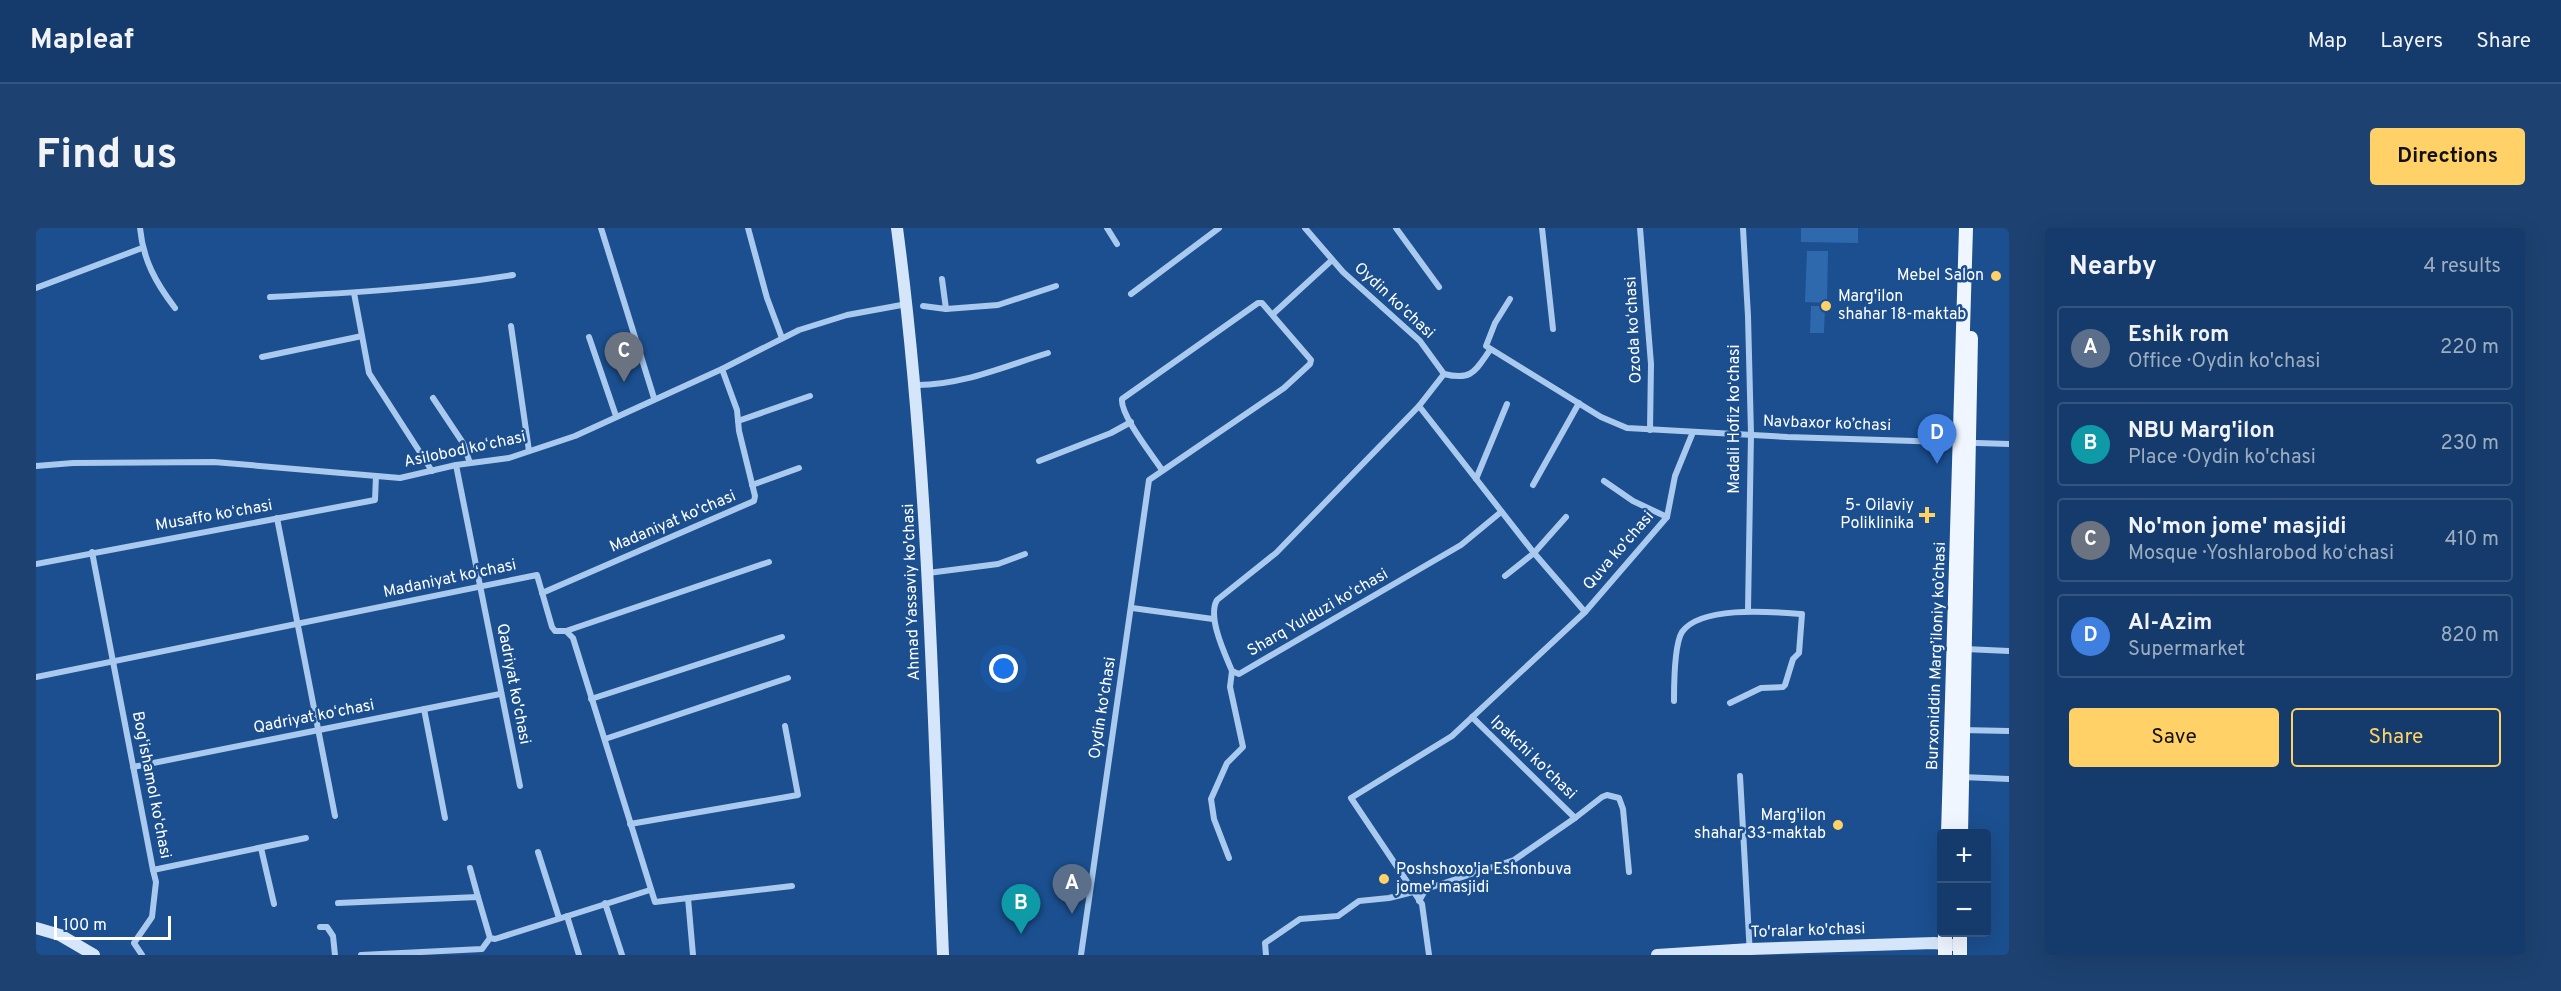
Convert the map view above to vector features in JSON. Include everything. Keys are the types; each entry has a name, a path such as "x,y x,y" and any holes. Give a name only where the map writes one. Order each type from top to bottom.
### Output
{"main road":[{"name":"Ahmad Yassaviy ko'chasi","path":"897,228 908,304 925,498 943,955"},
{"name":"Burxoniddin Marg’iloniy ko’chasi","path":"1961,829 1965,649 1966,228"},
{"name":"Burxoniddin Marg’iloniy ko’chasi","path":"1948,829 1973,228"},
{"path":"36,928 60,935 94,955"},
{"name":"To'ralar ko'chasi","path":"1657,955 1840,951 1934,943 1960,945"}],"street":[{"path":"141,228 142,248 154,279 175,308"},
{"path":"601,228 654,398"},
{"path":"748,228 767,298 782,338"},
{"path":"1107,228 1117,244"},
{"path":"1131,294 1219,228"},
{"name":"Oydin ko'chasi","path":"1305,228 1332,260 1420,341 1444,374"},
{"path":"1396,228 1439,287"},
{"path":"1542,228 1553,328"},
{"name":"Ozoda koʻchasi","path":"1640,228 1651,364 1650,430"},
{"name":"Madali Hofiz koʻchasi","path":"1743,228 1748,305 1751,434 1748,610"},
{"path":"36,288 142,248"},
{"name":"Oydin ko'chasi","path":"1081,955 1149,480 1284,388 1310,364 1311,360 1273,314 1332,260"},
{"path":"270,297 354,293 464,283 513,275"},
{"path":"942,279 946,309"},
{"path":"923,306 946,309 998,305 1056,286"},
{"path":"354,293 369,373 432,471"},
{"path":"1510,299 1495,323 1486,345 1490,350 1616,424 1650,430 1693,432"},
{"path":"1162,470 1121,404 1124,396 1258,303 1262,303 1273,314"},
{"name":"Asilobod koʻchasi","path":"36,466 73,463 214,462 400,478 456,465 509,458 575,435 722,369 799,330 847,315 908,304"},
{"path":"511,326 529,451"},
{"path":"262,357 362,336"},
{"path":"589,337 616,416"},
{"path":"1132,608 1213,619 1213,607 1216,600 1276,553 1419,406 1444,374 1464,377 1473,373 1490,350"},
{"path":"915,385 931,385 974,376 1048,353"},
{"name":"Madaniyat ko'chasi","path":"542,593 754,501 737,410 722,369"},
{"path":"738,421 810,396"},
{"path":"433,398 463,443 470,463"},
{"path":"1533,485 1579,403"},
{"path":"1476,479 1507,404"},
{"path":"1419,406 1534,553 1585,612"},
{"path":"1039,461 1111,433 1131,422"},
{"name":"Navbaxor ko’chasi","path":"1693,432 2009,444"},
{"name":"Quva ko'chasi","path":"1413,892 1351,798 1452,736 1585,612 1667,517 1675,476 1693,432"},
{"name":"Qadriyat ko'chasi","path":"456,465 520,786"},
{"path":"752,485 799,468"},
{"name":"Musaffo koʻchasi","path":"36,564 375,500 376,476"},
{"path":"1604,481 1633,501 1667,517"},
{"name":"Sharq Yulduzi koʻchasi","path":"1213,619 1232,671 1239,674 1358,607 1461,545 1502,512"},
{"path":"1505,576 1534,553 1566,517"},
{"path":"277,518 335,816"},
{"name":"Bogʻishamol koʻchasi","path":"92,552 153,870 306,838"},
{"path":"928,573 998,564 1025,554"},
{"path":"566,631 769,562"},
{"name":"Madaniyat koʻchasi","path":"36,677 537,575 552,627 555,631 566,631 573,638 650,890"},
{"path":"1674,701 1676,659 1682,633 1702,620 1748,610 1802,614 1799,653 1792,659 1783,687 1761,688 1730,703"},
{"path":"591,699 782,637"},
{"path":"1965,649 2009,651"},
{"path":"1229,858 1214,819 1211,799 1227,764 1243,747 1230,687 1232,671"},
{"path":"605,739 788,678"},
{"name":"Qadriyat koʻchasi","path":"133,767 500,694"},
{"path":"424,709 445,818"},
{"name":"Ipakchi ko'chasi","path":"1419,901 1426,889 1523,855 1575,818 1472,717"},
{"path":"630,824 798,795 785,726"},
{"path":"1962,730 2009,731"},
{"path":"1740,776 1750,952"},
{"path":"1961,777 2009,779"},
{"path":"1575,818 1602,797 1607,795 1619,798 1623,809 1629,872"},
{"path":"261,848 274,904"},
{"path":"538,852 559,918"},
{"path":"361,955 486,947 490,938 470,868"},
{"path":"142,955 134,943 152,917 156,882 153,870"},
{"path":"490,938 495,939 650,890 655,902 792,886"},
{"path":"1266,955 1265,943 1300,919 1338,916 1359,901 1389,898 1413,892 1425,910 1429,955"},
{"path":"338,903 477,897"},
{"path":"688,898 693,955"},
{"path":"605,903 622,955"},
{"path":"567,916 579,955"},
{"path":"320,927 327,927 331,931 334,955"}],"shaded area":[{"path":"1801,228 1858,228 1858,243 1801,242"},
{"path":"1807,251 1828,251 1827,303 1805,302"},
{"path":"1811,306 1825,306 1824,333 1810,333"}],"place":[{"name":"Mebel Salon","path":"1996,276"},
{"name":"Marg'ilon shahar 18-maktab","path":"1826,306"},
{"name":"No'mon jome' masjidi","path":"624,382"},
{"name":"Al-Azim","path":"1937,464"},
{"name":"5- Oilaviy Poliklinika","path":"1927,515"},
{"name":"Marg'ilon shahar 33-maktab","path":"1838,825"},
{"name":"Poshshoxo'ja Eshonbuva jome' masjidi","path":"1384,879"},
{"name":"Eshik rom","path":"1072,914"},
{"name":"NBU Marg'ilon","path":"1021,934"}]}
